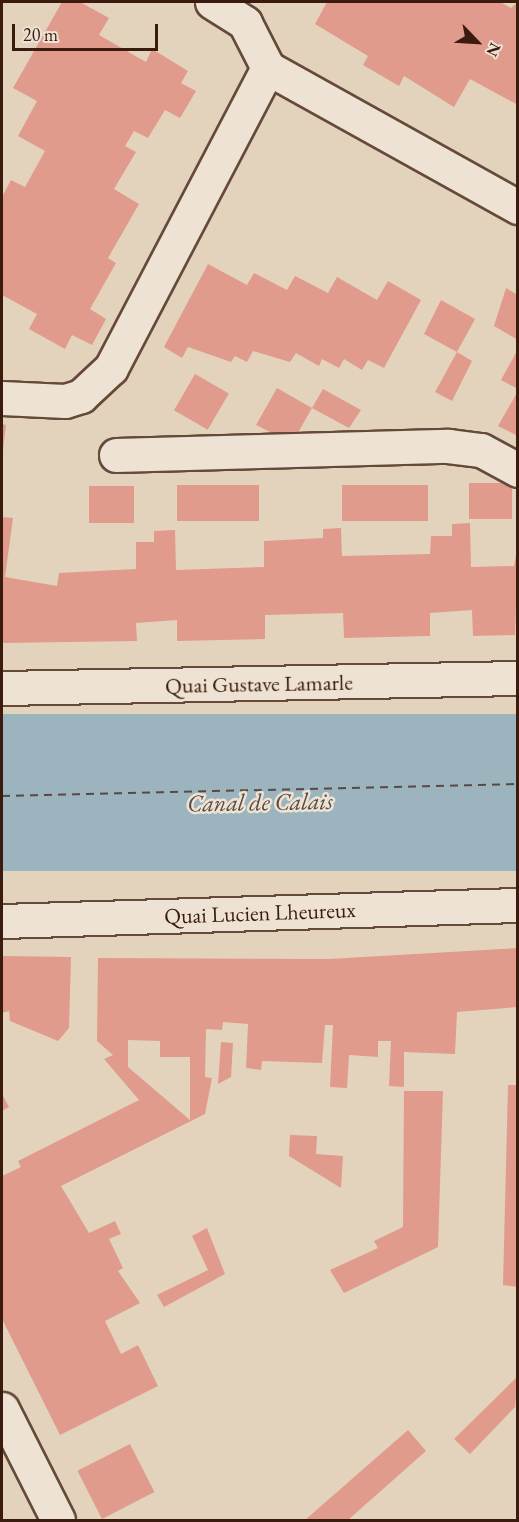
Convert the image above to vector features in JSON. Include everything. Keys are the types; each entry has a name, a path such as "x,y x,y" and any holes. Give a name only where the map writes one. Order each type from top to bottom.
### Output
{"street":[{"path":"212,2 245,23 268,68 518,207"},
{"path":"2,398 65,401 81,396 111,368 268,68"},
{"path":"116,454 457,447 481,450 518,470"},
{"name":"Quai Gustave Lamarle","path":"2,688 518,678"},
{"name":"Quai Lucien Lheureux","path":"2,921 518,906"},
{"path":"2,1409 58,1521"}],"water":[{"name":"Canal de Calais","path":"2,714 517,714 517,871 2,871"}],"building":[{"path":"62,2 80,2 109,18 99,35 146,62 152,49 188,71 181,83 196,91 180,118 165,110 148,138 134,131 125,146 136,152 114,189 139,204 108,258 116,263 90,309 106,319 92,345 72,335 65,349 29,329 37,314 2,295 2,197 11,180 25,187 45,151 18,136 37,101 13,88"},
{"path":"327,2 500,2 511,8 518,2 518,105 470,79 454,107 404,76 399,86 363,65 368,56 315,24"},
{"path":"208,264 247,285 254,273 287,290 295,276 328,293 337,277 377,300 388,281 421,300 384,368 368,360 362,370 344,359 339,368 322,359 319,366 296,353 290,362 253,351 247,362 235,356 231,362 188,347 182,358 164,347"},
{"path":"506,288 518,295 518,340 494,326"},
{"path":"441,300 475,319 457,352 424,334"},
{"path":"518,349 518,389 501,380"},
{"path":"457,352 472,361 452,401 435,392"},
{"path":"195,374 229,394 208,430 174,410"},
{"path":"277,388 312,408 292,443 256,425"},
{"path":"323,389 361,410 349,428 312,408"},
{"path":"518,391 518,436 498,426"},
{"path":"2,424 6,425 3,450 2,450"},
{"path":"469,483 512,483 512,519 469,519"},
{"path":"177,485 259,485 259,521 177,521"},
{"path":"342,485 428,485 428,521 342,521"},
{"path":"89,486 134,486 134,523 89,523"},
{"path":"2,517 13,518 5,577 57,586 59,573 136,569 136,542 154,542 154,531 175,530 176,570 264,567 264,541 323,538 323,529 341,528 342,556 430,554 431,536 452,536 452,524 470,523 471,567 514,566 518,544 515,635 473,636 472,610 430,613 430,636 344,638 343,613 265,615 265,639 177,641 177,620 136,623 137,641 2,643"},
{"path":"518,948 518,1007 457,1012 455,1054 404,1052 404,1087 389,1086 391,1041 378,1041 378,1057 349,1055 347,1088 330,1087 333,1025 325,1025 322,1063 262,1061 261,1070 246,1068 248,1024 223,1022 222,1030 206,1029 205,1077 212,1078 205,1114 61,1186 89,1233 115,1221 121,1234 109,1239 123,1268 118,1271 140,1303 105,1321 121,1354 138,1345 158,1386 60,1435 2,1319 2,1176 21,1167 18,1161 139,1100 104,1059 113,1055 97,1041 98,958 329,959","holes":["128,1040 160,1041 160,1057 190,1057 190,1120 128,1067"]},
{"path":"2,956 71,957 69,1028 58,1041 10,1021 9,1011 2,1013"},
{"path":"221,1042 233,1043 231,1077 218,1084"},
{"path":"508,1085 518,1085 518,1287 503,1285"},
{"path":"404,1091 443,1091 438,1247 344,1293 330,1270 378,1248 374,1241 403,1227"},
{"path":"2,1094 9,1107 2,1111"},
{"path":"290,1135 317,1136 316,1154 343,1156 341,1188 289,1156"},
{"path":"207,1228 225,1274 164,1307 157,1295 208,1270 192,1236"},
{"path":"518,1376 515,1407 470,1454 454,1439"},
{"path":"408,1430 426,1451 348,1520 305,1520"},
{"path":"130,1444 155,1492 102,1519 77,1471"}],"ferry route":[{"path":"2,796 518,784"}]}
